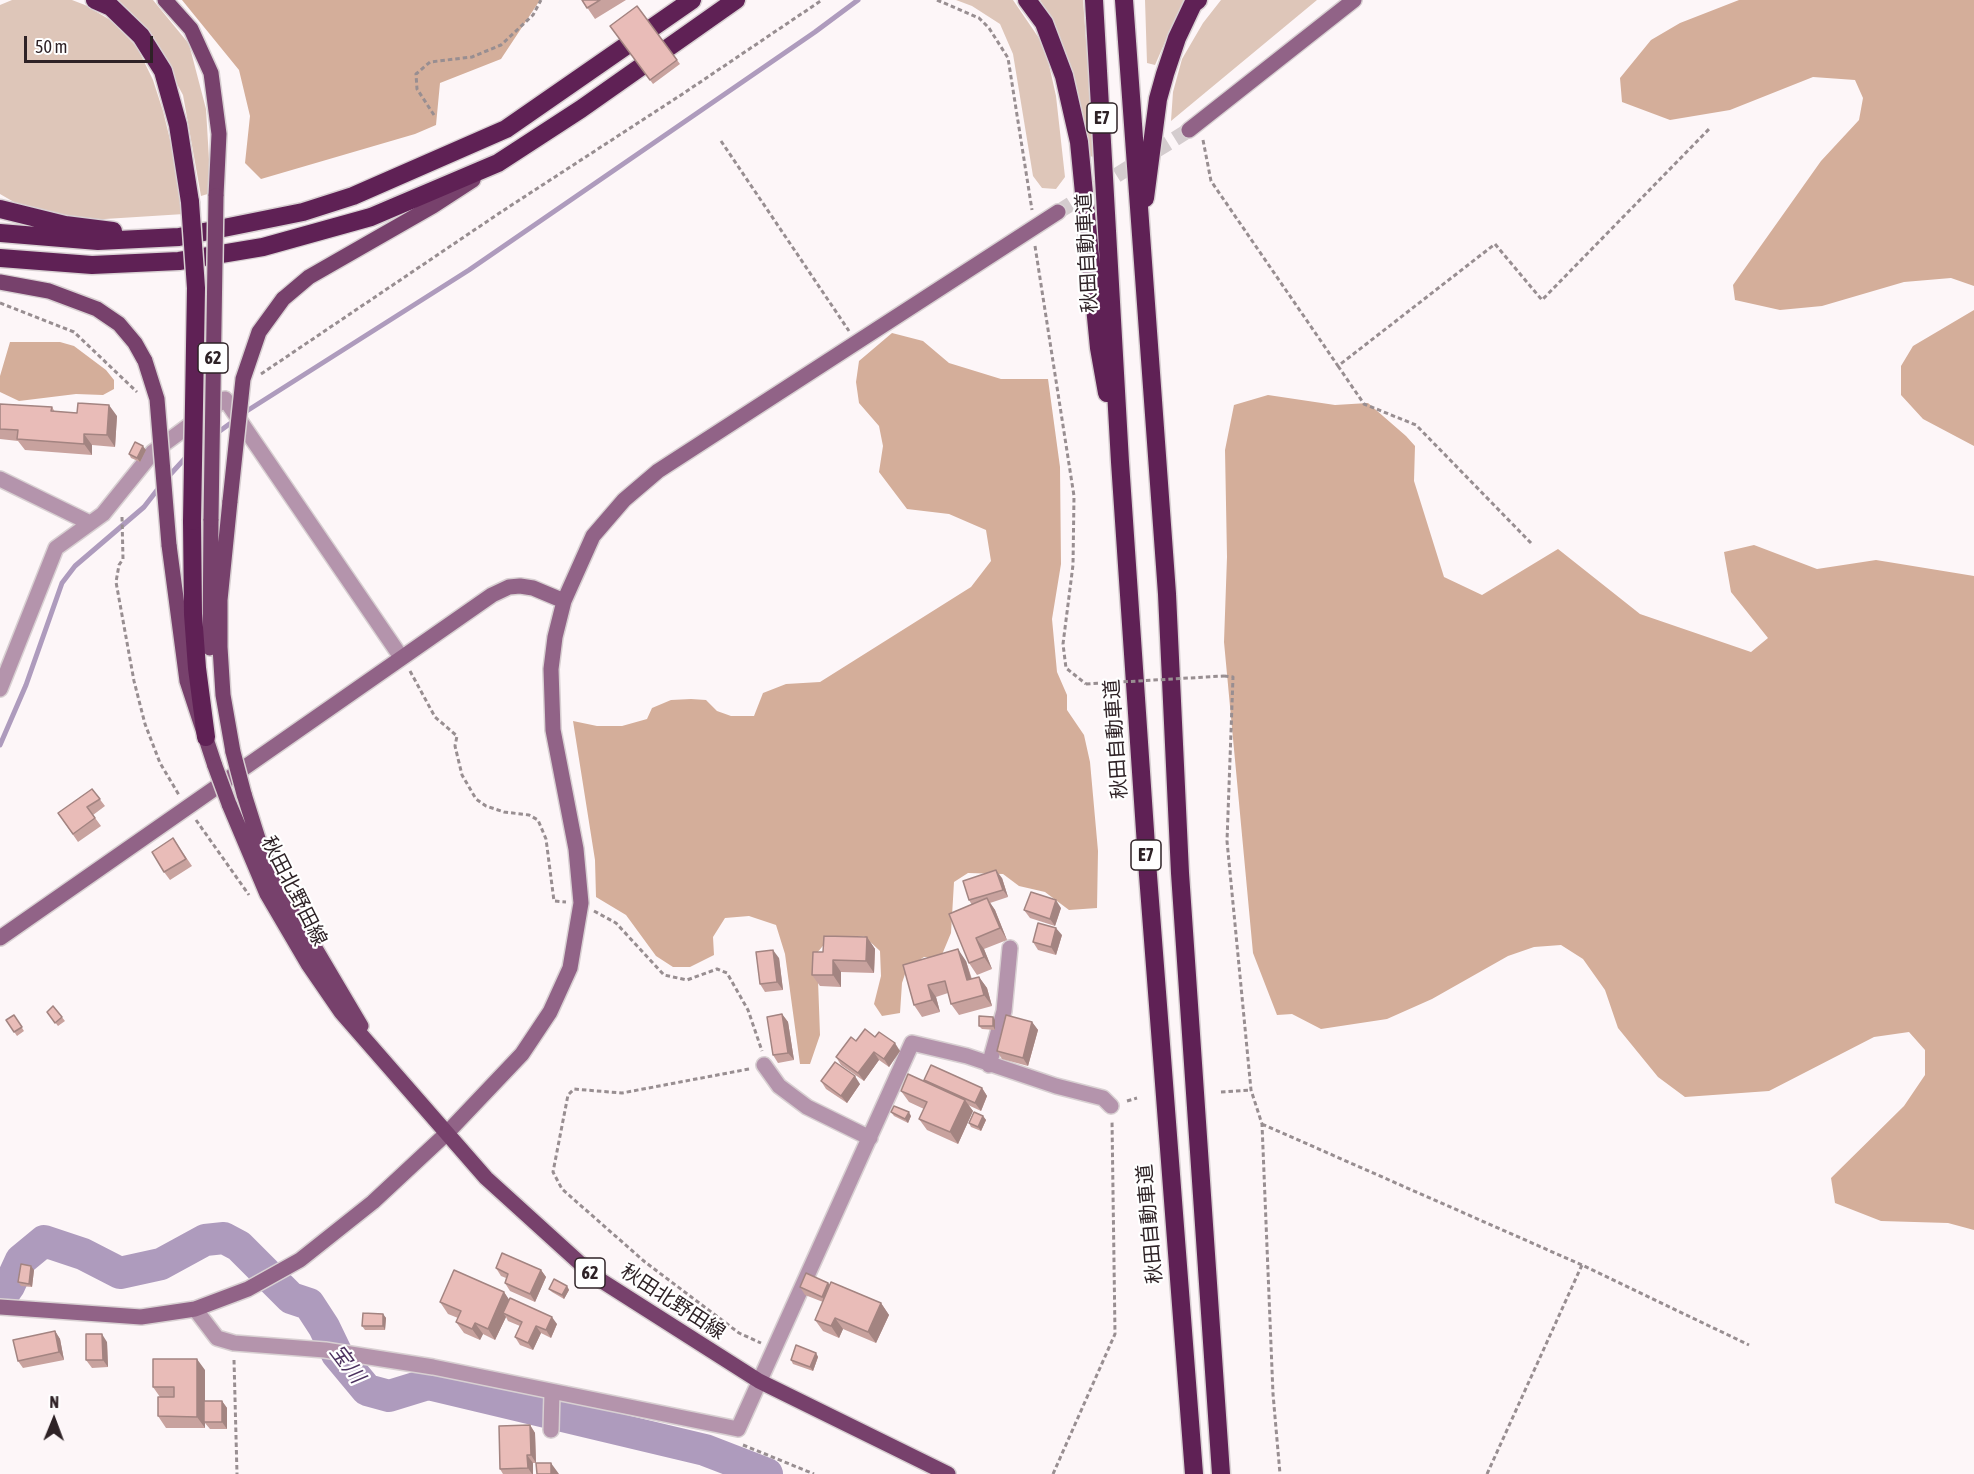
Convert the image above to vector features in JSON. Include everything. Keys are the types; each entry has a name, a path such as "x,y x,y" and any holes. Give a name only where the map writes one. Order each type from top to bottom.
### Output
{"highway":[{"path":"95,0 111,7 141,36 163,71 178,125 190,202 196,288 202,520 193,614 206,737"},
{"path":"0,233 98,241 179,237 293,214 353,196 506,129 692,0"},
{"path":"0,258 92,265 179,261 263,247 371,217 498,163 736,0"},
{"path":"1027,0 1044,23 1056,55 1079,142 1099,348 1120,462"},
{"name":"秋田自動車道","path":"1094,0 1120,462 1168,1170 1194,1474"},
{"name":"E7","path":"1124,0 1167,594 1180,873 1221,1474"},
{"path":"1140,230 1158,99 1177,38 1198,0"},
{"path":"0,209 65,225 179,237"}],"main road":[{"name":"62","path":"165,0 191,29 211,73 219,134 202,520 211,670 217,710 233,752"},
{"path":"233,752 223,695 219,647 220,600 243,379 259,332 283,299 309,277 433,206 498,163"},
{"name":"62","path":"0,282 49,291 97,309 119,324 145,361 157,399 169,545 187,681 206,737"},
{"name":"秋田北野田線","path":"206,737 228,804 267,894 308,964 341,1012 486,1178 594,1276 759,1381 948,1474"},
{"name":"秋田北野田線","path":"233,752 261,848 279,887 350,1004 373,1050"}],"street":[{"path":"1194,127 1354,0"},
{"path":"6,1307 141,1317 195,1309 248,1288 300,1260 373,1202 446,1134 522,1054 550,1011 570,968 580,903 576,849 553,730 551,704 555,637 564,601 593,536 624,500 657,471 1058,212"},
{"path":"0,689 56,548 88,522 103,514 153,452 225,399 401,657"},
{"path":"0,479 88,522"},
{"path":"0,938 492,595 509,587 533,588 564,601"},
{"path":"989,1065 1004,1011 1010,948"},
{"path":"195,1309 217,1338 234,1343 325,1350 433,1367 738,1430 912,1043 967,1056 989,1065 1103,1098 1111,1106"},
{"path":"764,1065 779,1086 807,1107 870,1138"},
{"path":"551,1430 552,1392"}],"path":[{"path":"434,116 417,89 416,74 430,62 472,57 501,45 533,15 541,0"},
{"path":"254,379 501,212 822,0"},
{"path":"937,0 979,18 989,28 1008,58 1031,194 1032,229 1074,496 1073,565 1063,644 1066,668 1086,684 1233,677 1227,841 1251,1090 1262,1124 1273,1394 1280,1474"},
{"path":"1194,127 1211,181 1364,404 1416,425 1531,543"},
{"path":"1338,366 1495,244 1542,300 1711,127"},
{"path":"721,141 857,343"},
{"path":"0,303 74,332 141,396"},
{"path":"122,509 123,559 116,582 134,681 145,724 160,764 187,809 249,896"},
{"path":"401,657 435,717 458,736 455,747 462,775 476,799 486,806 504,812 529,815 538,820 546,839 554,901 580,903 616,923 664,975 687,980 717,969 727,973 748,1010 760,1042 764,1065 622,1093 574,1089 568,1095 553,1172 562,1189 645,1262 739,1333 774,1349"},
{"path":"1221,1092 1251,1090"},
{"path":"1053,1474 1115,1334 1115,1185 1111,1106"},
{"path":"1262,1124 1582,1265 1749,1346"},
{"path":"1486,1474 1582,1265"},
{"path":"234,1343 237,1474"},
{"path":"741,1444 814,1474"}],"shaded area":[{"path":"12,0 72,0 112,21 137,47 153,80 163,111 184,214 89,220 26,209 0,194 0,5"},
{"path":"115,0 153,0 189,44 206,109 211,193 201,196 183,95 146,27"},
{"path":"182,0 540,0 501,59 440,83 436,125 415,134 261,179 245,163 250,116 239,70"},
{"path":"956,0 1013,0 1045,47 1056,96 1065,177 1056,189 1042,188 1033,176 1013,54 1000,24 972,6"},
{"path":"1040,0 1083,0 1095,157 1088,156 1054,24"},
{"path":"1145,0 1190,0 1172,26 1155,65 1147,63"},
{"path":"1221,0 1317,0 1171,121 1173,92 1182,59 1203,23"},
{"path":"1739,0 1974,0 1974,286 1951,278 1904,282 1822,306 1780,310 1735,300 1733,285 1821,161 1859,120 1863,98 1855,80 1813,77 1730,110 1670,120 1622,102 1620,78 1651,40 1680,23"},
{"path":"1974,310 1974,446 1923,419 1901,395 1901,366 1913,346"},
{"path":"892,333 923,341 949,363 1001,379 1048,379 1060,467 1061,564 1052,619 1057,672 1067,695 1067,710 1084,735 1090,762 1098,851 1097,908 1069,910 1045,892 1019,886 1003,874 968,873 954,882 951,933 941,957 924,957 907,968 902,983 900,1013 882,1016 874,1004 881,976 880,951 864,936 831,936 817,953 820,1035 810,1064 800,1064 785,954 776,925 749,916 725,918 713,937 714,955 690,967 673,967 656,956 626,915 596,897 595,860 573,721 597,726 622,726 647,719 652,708 671,700 691,699 706,700 717,711 731,716 754,716 763,693 786,684 820,682 971,587 991,561 986,530 949,514 907,509 879,472 883,446 879,426 859,403 856,382 859,361"},
{"path":"10,342 60,342 74,346 106,370 114,380 114,389 103,395 76,394 19,401 0,392 0,376"},
{"path":"1268,395 1335,405 1368,403 1406,436 1415,446 1414,481 1444,577 1482,595 1558,549 1640,614 1751,652 1768,638 1731,592 1724,552 1754,545 1817,569 1876,560 1974,576 1974,1230 1948,1223 1881,1221 1835,1203 1831,1178 1904,1106 1925,1075 1925,1050 1909,1032 1874,1037 1769,1091 1685,1097 1658,1077 1618,1028 1605,990 1583,959 1561,945 1534,947 1508,956 1432,999 1387,1019 1321,1029 1292,1014 1277,1015 1253,953 1224,642 1227,557 1225,450 1234,405"}],"building":[{"path":"582,0 600,0 587,8"},
{"path":"637,6 677,60 650,80 610,26"},
{"path":"78,403 109,405 107,435 84,434 84,444 17,439 18,430 0,429 0,404 52,407 51,411 77,413"},
{"path":"135,442 143,446 137,458 129,454"},
{"path":"92,789 100,799 87,807 95,818 73,834 58,813"},
{"path":"173,838 186,859 164,872 152,852"},
{"path":"996,870 1003,890 969,900 963,881"},
{"path":"1031,892 1056,900 1050,919 1024,910"},
{"path":"987,898 1000,928 976,938 984,957 969,963 949,914"},
{"path":"1038,923 1056,928 1051,947 1033,942"},
{"path":"824,936 867,937 866,961 833,960 833,975 812,975 813,952 823,952"},
{"path":"958,949 967,980 979,977 984,995 951,1004 945,981 928,985 932,1000 914,1005 903,965"},
{"path":"773,950 777,982 760,984 756,952"},
{"path":"53,1006 62,1017 55,1023 47,1012"},
{"path":"782,1014 788,1053 773,1055 767,1017"},
{"path":"14,1015 22,1027 14,1032 6,1020"},
{"path":"1006,1015 1032,1022 1023,1058 997,1051"},
{"path":"979,1016 993,1017 993,1026 979,1026"},
{"path":"865,1029 875,1037 879,1032 895,1043 884,1059 874,1052 858,1073 836,1057 851,1037 856,1041"},
{"path":"835,1062 855,1076 841,1096 821,1081"},
{"path":"931,1065 982,1088 975,1103 924,1080"},
{"path":"908,1074 965,1100 950,1132 919,1119 927,1102 901,1091"},
{"path":"894,1106 909,1112 905,1119 891,1112"},
{"path":"974,1112 983,1116 978,1127 969,1123"},
{"path":"502,1253 541,1270 530,1294 505,1283 508,1274 496,1268"},
{"path":"21,1264 31,1266 29,1284 18,1282"},
{"path":"454,1270 504,1292 488,1329 475,1323 472,1329 456,1322 461,1311 440,1302"},
{"path":"806,1273 828,1283 822,1297 800,1287"},
{"path":"554,1279 567,1286 562,1295 549,1289"},
{"path":"831,1282 881,1303 868,1332 835,1318 831,1326 815,1320"},
{"path":"510,1298 552,1317 546,1330 536,1326 528,1343 515,1337 522,1322 503,1313"},
{"path":"363,1313 383,1314 383,1326 362,1326"},
{"path":"55,1331 59,1352 18,1361 13,1340"},
{"path":"86,1334 102,1334 103,1360 86,1360"},
{"path":"796,1345 816,1353 810,1367 791,1360"},
{"path":"153,1359 197,1359 197,1417 158,1416 158,1397 174,1397 174,1387 153,1387"},
{"path":"204,1401 222,1401 222,1422 204,1422"},
{"path":"530,1425 531,1455 527,1455 528,1468 500,1469 499,1426"},
{"path":"536,1463 551,1463 551,1474 537,1474"}],"waterway":[{"path":"242,414 469,270 858,0"},
{"path":"199,446 235,420"},
{"path":"167,478 189,454"},
{"path":"0,745 26,685 62,583 75,566 144,507 161,485"},
{"name":"宝川","path":"0,1299 21,1260 44,1241 83,1254 120,1273 161,1264 205,1240 224,1238 239,1246 291,1298 309,1304 324,1327 337,1354 367,1390 389,1396 428,1384 705,1450 767,1474"}],"tunnel":[{"path":"1058,212 1189,130"}]}
